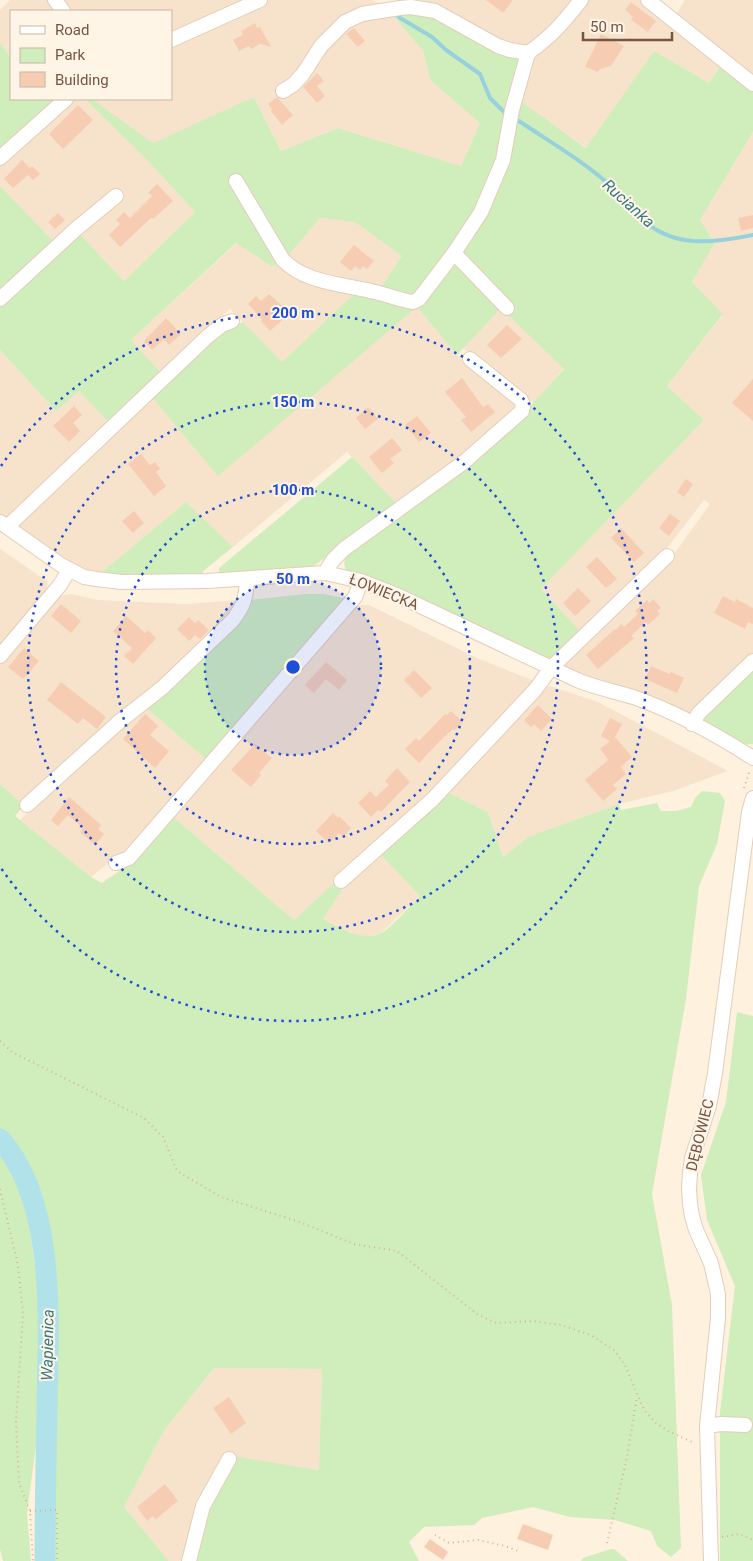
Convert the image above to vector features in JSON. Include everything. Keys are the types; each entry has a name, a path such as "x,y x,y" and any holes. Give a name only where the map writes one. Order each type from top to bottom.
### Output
{"street":[{"path":"172,40 260,0"},
{"path":"236,181 283,260 290,267 312,278 413,302 419,299 454,253 481,212 503,160 512,110 528,53 548,40 564,23 581,0"},
{"path":"648,0 753,84"},
{"path":"283,91 294,84 303,74 321,46 344,22 362,14 400,8 418,8 435,11 498,46 528,53"},
{"path":"0,158 65,100"},
{"path":"0,299 76,229 116,196"},
{"path":"454,253 508,308"},
{"path":"4,524 208,336 222,325 232,321"},
{"path":"325,573 333,560 344,550 464,462 522,411 523,405 521,400 470,359"},
{"name":"ŁOWIECKA","path":"4,524 50,559 69,570 90,578 122,582 247,579 325,573 362,581 400,596 592,687 643,701 725,740 750,762"},
{"path":"341,881 433,799 535,690 551,668 667,556"},
{"path":"0,656 60,585 69,570"},
{"path":"27,806 120,721 162,688 232,621 239,613 246,596 247,579"},
{"path":"116,863 129,858 355,597 362,581"},
{"path":"692,724 699,713 753,661"},
{"name":"DĘBOWIEC","path":"711,1561 707,1426 718,1318 718,1294 711,1262 696,1230 692,1216 690,1173 692,1158 709,1106 715,1073 749,812 748,796"},
{"path":"707,1426 721,1424 745,1426"},
{"path":"189,1561 203,1506 229,1459"}],"path":[{"path":"748,796 750,762"},
{"path":"0,1041 12,1052 144,1118 163,1137 178,1171 221,1197 297,1221 354,1244 397,1251 477,1314 496,1323 534,1321 561,1325 591,1335 615,1351 625,1365 644,1410 668,1431 692,1442"},
{"path":"0,1189 18,1266 22,1313 16,1422 19,1483 30,1511 33,1561"},
{"path":"607,1543 638,1395"},
{"path":"30,1511 58,1510 57,1561"},
{"path":"710,1541 729,1535 740,1534 753,1540"},
{"path":"435,1535 449,1542 478,1540 518,1551"}],"shaded area":[{"path":"10,0 52,0 58,10 10,10 10,57 0,43 0,10"},
{"path":"59,0 371,0 385,6 423,51 430,80 480,123 461,166 338,128 281,151 254,97 153,144 93,100 172,100 172,10 66,10"},
{"path":"396,0 577,0 528,47 511,47"},
{"path":"585,0 642,0 722,62 709,83 654,51 587,148 518,100 530,55"},
{"path":"685,0 753,0 753,82 674,18"},
{"path":"70,100 86,100 148,161 195,212 124,281 77,231 55,243 0,186 0,162"},
{"path":"753,132 753,656 690,720 642,697 558,665 672,557 710,504 704,500 664,552 580,631 541,589 704,420 667,386 723,315 692,282 715,243 700,220"},
{"path":"320,218 355,221 402,256 379,290 326,280 286,258"},
{"path":"237,243 273,267 281,262 357,291 282,362 230,309 162,374 131,340"},
{"path":"417,307 457,355 518,402 519,406 460,461 399,506 347,452 233,547 186,502 101,573 78,567 60,557 15,524 150,395 218,475"},
{"path":"501,307 564,368 534,403 463,348"},
{"path":"0,350 55,410 79,391 110,424 7,521 0,516"},
{"path":"0,549 47,581 48,590 0,651"},
{"path":"71,594 97,600 185,604 241,600 233,611 175,671 24,805 0,784 0,663 57,596"},
{"path":"369,605 477,658 532,680 534,683 429,796 294,920 172,816 355,607"},
{"path":"550,686 598,702 728,771 673,791 619,804 530,836 503,857 488,812 445,791 543,689"},
{"path":"144,706 207,760 130,846 91,877 20,820"},
{"path":"380,854 420,896 381,933 364,937 344,930 323,919 342,890"},
{"path":"214,1368 322,1369 319,1470 228,1456 185,1561 169,1561 124,1507 163,1432"}],"green space":[{"path":"424,11 517,57 519,64 512,95 586,148 654,51 709,83 722,63 753,88 753,132 700,220 715,243 692,282 723,314 667,386 704,420 541,589 580,631 550,662 345,568 344,562 348,553 524,413 564,369 501,308 457,355 417,307 477,210 417,296 379,290 402,256 355,222 320,218 286,258 273,267 236,243 131,340 162,374 110,424 79,391 56,411 0,350 0,302 77,231 124,281 195,212 148,161 86,100 93,100 153,143 254,97 281,151 338,128 461,166 480,123 430,80 423,51 391,13"},
{"path":"0,43 10,57 10,100 61,100 0,155"},
{"path":"0,186 55,243 0,294"},
{"path":"357,291 417,307 218,476 150,395 221,331 243,322 282,362"},
{"path":"352,457 399,506 312,567 257,573 219,574 219,568"},
{"path":"186,502 233,547 203,571 203,575 157,576 101,573"},
{"path":"324,594 347,599 207,760 144,706 250,600"},
{"path":"753,668 753,744 747,744 734,740 702,722 703,715"},
{"path":"0,784 24,805 15,816 91,877 102,883 135,860 172,816 294,920 335,882 342,890 323,919 351,933 366,936 385,931 420,896 380,854 445,791 488,812 503,857 530,836 619,804 621,810 657,803 661,811 676,811 691,807 695,798 702,791 720,793 725,801 717,844 699,886 686,999 652,1194 672,1305 681,1548 671,1557 657,1546 651,1531 615,1520 570,1517 533,1507 482,1518 474,1525 424,1527 409,1542 419,1561 193,1561 202,1518 233,1456 319,1470 322,1369 214,1368 163,1432 124,1507 169,1561 49,1561 55,1292 44,1222 35,1189 25,1165 0,1130"},
{"path":"737,1012 753,1016 753,1561 720,1561 720,1412 735,1286 707,1220 701,1175 726,1102"},
{"path":"0,1155 18,1183 29,1224 38,1287 40,1415 27,1513 31,1561 3,1561 0,1549"},
{"path":"614,1549 628,1561 581,1561 583,1558"}],"building":[{"path":"486,0 513,0 503,13"},
{"path":"631,2 656,21 648,32 631,20 633,17 625,10"},
{"path":"255,23 257,28 260,27 271,47 260,44 251,49 249,46 239,51 233,40 243,35 241,31"},
{"path":"354,28 365,41 358,47 346,34"},
{"path":"601,34 624,46 611,66 600,69 598,72 585,67"},
{"path":"317,73 324,81 317,86 325,96 317,103 303,87"},
{"path":"277,97 293,115 282,125 268,104"},
{"path":"78,105 93,120 63,149 49,134"},
{"path":"22,160 40,174 33,180 28,175 13,188 4,179"},
{"path":"157,184 173,201 153,219 151,218 120,247 109,235 120,224 116,220 124,212 130,218 152,196 148,193"},
{"path":"58,213 65,220 55,229 48,222"},
{"path":"753,215 753,228 741,231 738,218"},
{"path":"354,245 374,261 367,269 363,266 360,270 355,266 351,271 340,262"},
{"path":"269,294 290,313 270,331 248,304 256,296 261,301"},
{"path":"166,318 181,334 169,345 164,339 152,350 144,341"},
{"path":"507,325 522,339 501,358 487,345"},
{"path":"462,378 483,407 488,404 495,412 471,432 461,420 466,417 445,392"},
{"path":"753,379 753,421 732,403"},
{"path":"74,406 82,415 73,423 80,431 69,442 53,426"},
{"path":"368,407 378,419 365,429 356,418"},
{"path":"417,416 431,433 419,442 405,425"},
{"path":"392,438 402,450 390,459 394,463 382,473 369,457"},
{"path":"141,454 150,465 155,462 160,469 156,472 166,486 154,496 128,464"},
{"path":"686,479 693,484 684,497 677,492"},
{"path":"134,511 144,523 133,533 122,521"},
{"path":"670,514 680,521 669,536 659,528"},
{"path":"621,528 644,553 634,562 611,538"},
{"path":"597,557 617,579 606,588 586,567"},
{"path":"578,588 591,601 575,616 563,603"},
{"path":"723,596 735,602 736,599 753,608 753,624 748,622 745,629 714,613"},
{"path":"653,599 661,608 657,611 660,614 648,625 646,622 631,636 634,638 598,669 586,655 621,624 624,627 638,614 635,611 647,600 649,603"},
{"path":"61,604 81,621 71,633 51,616"},
{"path":"126,616 145,633 148,630 156,638 133,664 124,656 132,648 113,631"},
{"path":"189,617 195,623 198,620 209,630 200,639 195,635 189,641 177,629"},
{"path":"24,648 39,661 23,679 8,667"},
{"path":"326,662 347,680 339,690 326,679 314,693 305,685"},
{"path":"651,666 684,678 677,693 645,679"},
{"path":"414,670 432,688 421,698 404,680"},
{"path":"61,682 106,717 97,729 83,718 78,724 47,700"},
{"path":"538,705 552,719 541,731 534,724 531,727 524,720"},
{"path":"451,711 463,722 441,740 419,763 405,749 416,738 419,741 445,714 447,715"},
{"path":"145,714 158,726 150,735 169,751 155,768 123,739"},
{"path":"610,718 622,724 614,739 616,738 632,757 621,767 626,774 613,785 617,789 603,801 585,780 608,760 600,749 610,741 601,736"},
{"path":"255,744 272,758 259,773 261,775 251,787 231,770"},
{"path":"397,768 410,782 381,812 378,810 371,817 358,803 370,791 376,797 389,785 385,781"},
{"path":"69,797 101,825 98,829 104,834 95,845 80,832 83,828 68,815 58,826 51,820"},
{"path":"333,813 338,818 339,816 351,828 343,837 339,833 329,843 316,831"},
{"path":"229,1397 246,1423 231,1434 213,1408"},
{"path":"165,1484 178,1501 156,1519 153,1516 147,1521 137,1507"},
{"path":"523,1524 553,1535 548,1550 517,1539"},
{"path":"430,1539 448,1552 443,1560 424,1547"}],"waterway":[{"name":"Rucianka","path":"395,13 432,37 446,50 480,74 490,98 507,115"},
{"name":"Rucianka","path":"519,121 567,152 602,178 641,218 653,228 666,235 694,241 723,240 753,235"},
{"name":"Wapienica","path":"0,1139 19,1166 32,1197 41,1231 46,1268 48,1342 45,1561"}]}
